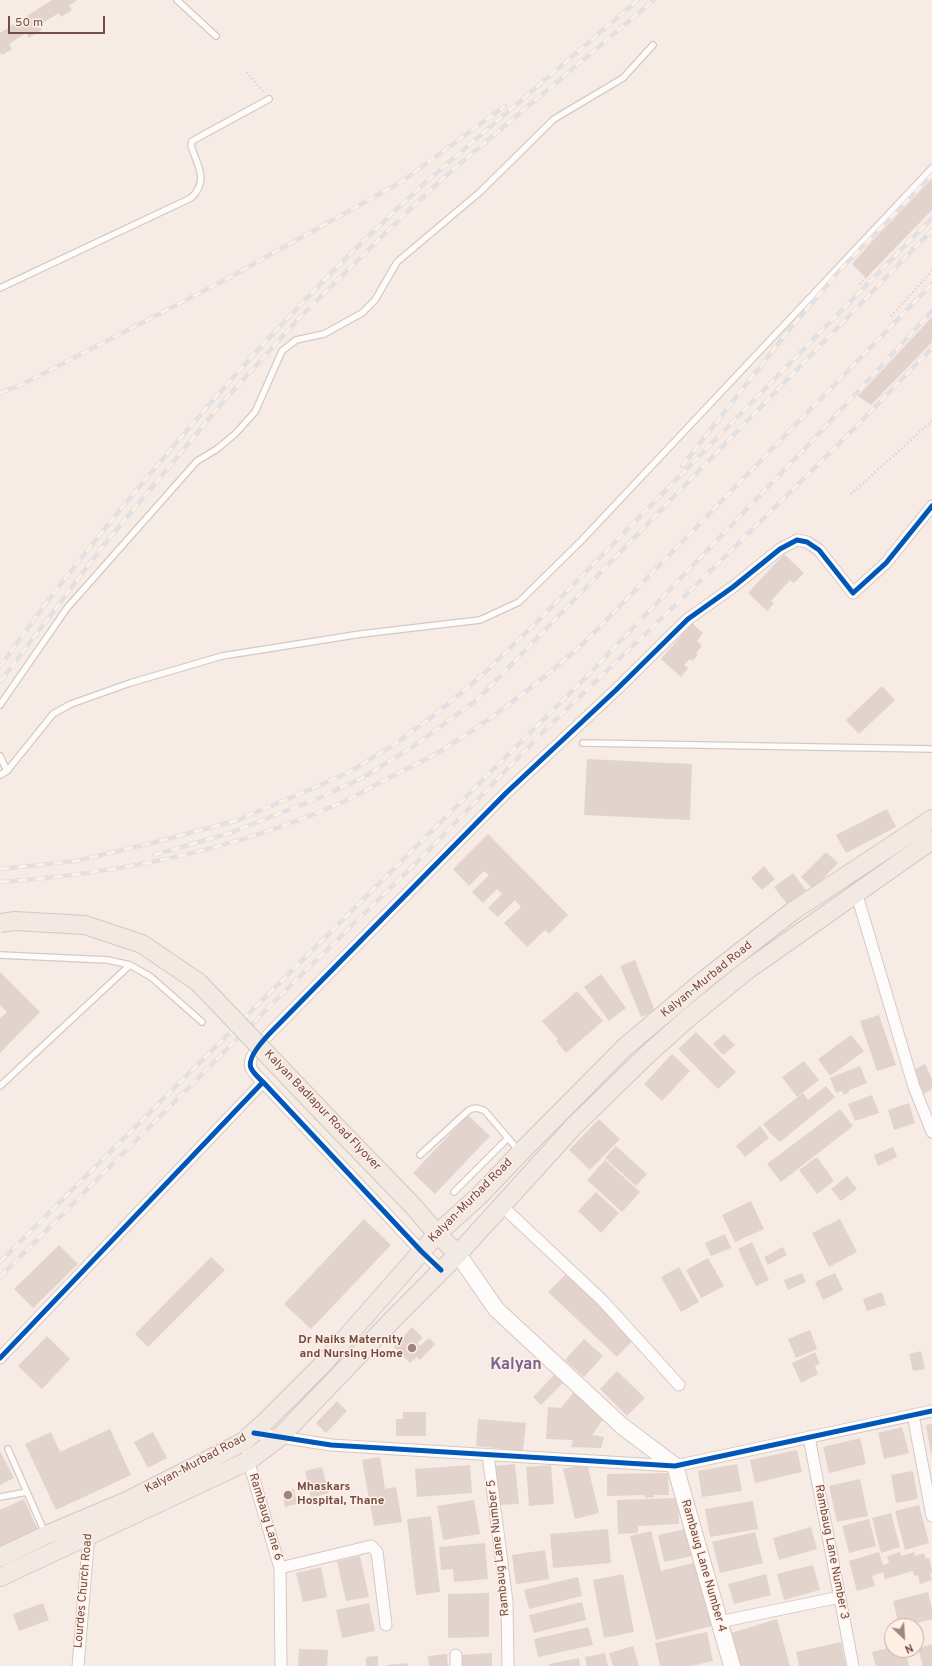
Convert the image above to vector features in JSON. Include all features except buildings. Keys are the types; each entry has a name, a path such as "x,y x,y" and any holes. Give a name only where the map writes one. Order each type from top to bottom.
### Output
{"main road":[{"name":"Kalyan-Murbad Road","path":"0,1577 88,1535 128,1508 248,1438 322,1365 437,1234 481,1194 520,1152 625,1047 708,976 793,911 932,819"},
{"name":"Kalyan-Murbad Road","path":"0,1557 46,1535 92,1516 128,1508 248,1461 280,1437 458,1254 574,1126 648,1054 687,1019 746,971 856,892 932,840"},
{"name":"Kalyan Badlapur Road Flyover","path":"0,923 15,921 85,925 142,944 198,982 414,1207 437,1234 458,1254"}],"street":[{"path":"441,1270 421,1251 263,1082 250,1067 252,1056 274,1028 506,793 616,690 688,619 733,587 780,548 796,540 807,542 819,550 853,593 886,563 932,506"},
{"path":"856,892 914,1087 932,1132"},
{"path":"0,1358 263,1082"},
{"path":"502,1206 603,1301 679,1385"},
{"path":"458,1254 496,1308 622,1426 675,1466"},
{"path":"248,1438 280,1437 331,1445 675,1466 932,1411"},
{"path":"913,1415 932,1516"},
{"name":"Rambaug Lane Number 3","path":"809,1437 853,1666"},
{"name":"Rambaug Lane 6","path":"248,1438 248,1461 280,1568 281,1666"},
{"name":"Rambaug Lane Number 5","path":"488,1455 507,1602 508,1666"},
{"name":"Rambaug Lane Number 4","path":"675,1466 732,1666"},
{"name":"Lourdes Church Road","path":"78,1666 88,1535 92,1516"},
{"path":"280,1568 371,1546 377,1552 386,1625"},
{"path":"719,1622 840,1597"}],"lane":[{"path":"177,0 216,36"},
{"path":"0,704 67,608 197,461 216,449 235,434 255,412 282,351 296,340 324,334 362,313 375,300 397,262 480,192 554,120 623,78 654,45"},
{"path":"0,288 191,198 197,192 202,182 191,146 192,141 270,99"},
{"path":"0,775 7,771 53,714 71,704 130,683 222,656 361,634 480,620 519,602 582,541 932,168"},
{"path":"583,743 932,749"},
{"path":"0,756 7,771"},
{"path":"0,955 108,960 130,965 151,976 202,1022"},
{"path":"0,1086 130,965"},
{"path":"420,1155 472,1108 478,1108 485,1111 520,1152"},
{"path":"454,1192 508,1138"},
{"path":"8,1449 46,1535"},
{"path":"0,1497 27,1492"}],"path":[{"path":"247,72 270,99"},
{"path":"860,284 906,230"},
{"path":"891,316 932,271"},
{"path":"895,369 918,344"},
{"path":"851,494 932,421"}],"railway":[{"path":"0,667 63,581 131,497 206,408 297,308 426,182 638,0"},
{"path":"0,682 103,546 223,402 302,315 449,173 654,0"},
{"path":"0,393 21,385 223,281 401,182 505,106"},
{"path":"682,466 789,330 840,270 932,175"},
{"path":"0,869 76,861 156,842 238,820 351,771 395,744 432,717 480,677 534,625 932,218"},
{"path":"154,855 230,833 321,797 364,777 417,744 479,698 932,230"},
{"path":"0,882 86,873 129,866 171,858 255,835 296,821 343,802 430,757 480,726 516,700 584,643 932,284"},
{"path":"0,1262 590,673 812,441 932,311"},
{"path":"0,1277 288,988 421,858 544,731 693,588 843,440 932,348"}],"cycle path":[{"path":"441,1270 421,1251 255,1074 250,1063 254,1053 271,1032 506,793 616,690 688,619 733,587 780,549 797,540 807,542 819,550 853,593 886,563 932,506"},
{"path":"0,1358 263,1082"},
{"path":"254,1433 331,1445 675,1466 932,1411"}],"place":[{"name":"Dr Naiks Maternity and Nursing Home","path":"412,1348"},
{"name":"Mhaskars Hospital, Thane","path":"288,1495"}],"district":[{"name":"Kalyan","path":"516,1366"}]}
